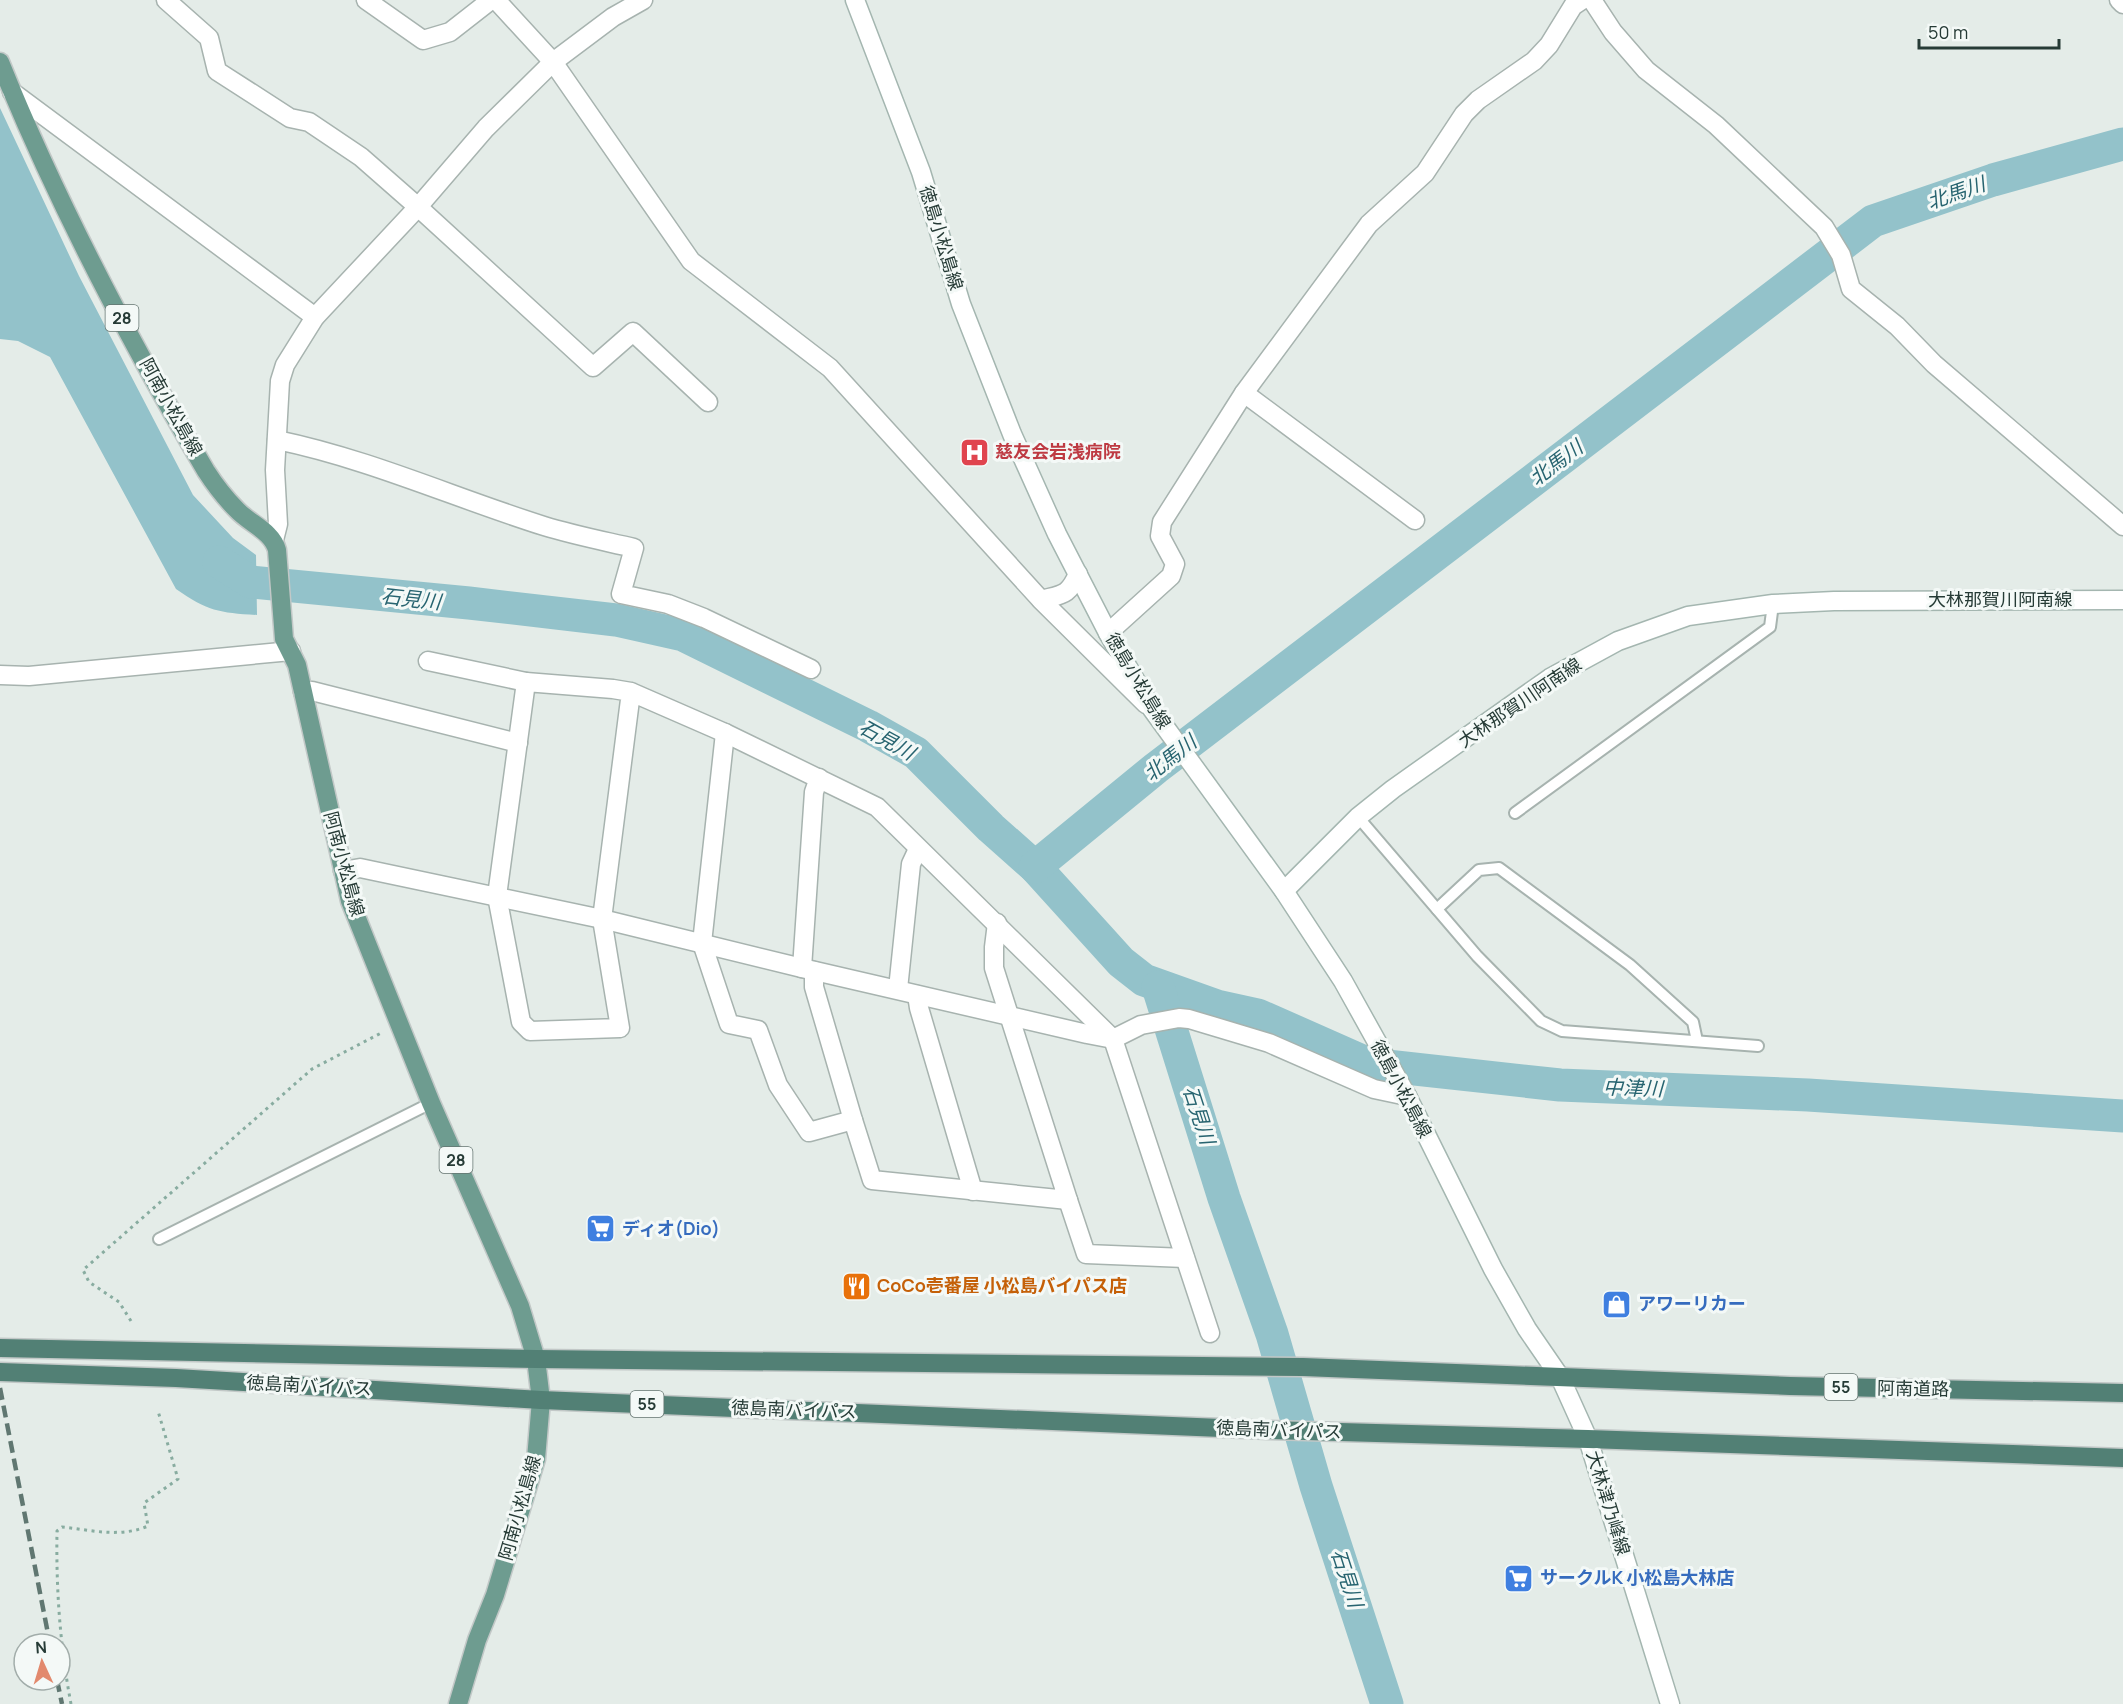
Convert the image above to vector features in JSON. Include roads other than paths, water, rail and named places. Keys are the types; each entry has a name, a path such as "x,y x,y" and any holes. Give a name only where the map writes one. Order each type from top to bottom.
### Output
{"highway":[{"name":"徳島南バイパス","path":"0,1348 536,1359 1265,1366 1560,1377"},
{"name":"徳島南バイパス","path":"0,1372 176,1378 541,1400 1269,1430 1588,1439"},
{"name":"阿南道路","path":"1560,1377 1790,1386 2123,1393"},
{"name":"55","path":"1588,1439 2123,1458"}],"main road":[{"name":"阿南小松島線","path":"0,62 74,227 172,414 214,485 238,512 276,545 284,639 297,664 350,901 431,1103 520,1306 536,1359 541,1400 536,1459 495,1595 477,1640 458,1704"}],"street":[{"path":"166,0 209,38 218,71 290,118 309,122 361,158 593,367 633,332 708,402"},
{"path":"366,0 423,40 450,32 493,0 554,62 691,261 830,368 1041,600 1152,709"},
{"path":"276,545 278,524 275,470 280,381 285,365 315,317 418,207 486,128 554,62 614,17 643,0"},
{"name":"徳島小松島線","path":"855,0 921,172 961,304 1012,434 1057,534 1108,633 1152,709 1284,891 1343,981 1407,1096 1493,1269 1527,1329 1560,1377 1588,1439"},
{"path":"1108,633 1171,576 1175,564 1160,536 1162,522 1244,393 1369,224 1425,173 1464,114 1478,100 1534,61 1549,45 1573,6 1582,0"},
{"path":"1592,0 1613,32 1646,70 1716,125 1824,227 1838,248 1851,289 1897,326 1934,364 2123,526"},
{"path":"2119,0 2123,4"},
{"path":"12,92 315,317"},
{"path":"1244,393 1414,520"},
{"path":"276,440 311,448 420,481 545,526 634,548 621,594 668,604 695,614 811,669"},
{"path":"1041,600 1070,590 1078,574"},
{"name":"大林那賀川阿南線","path":"1284,891 1358,816 1550,678 1618,641 1688,616 1773,604 1834,601 2123,600"},
{"path":"0,675 29,676 291,651"},
{"path":"428,661 526,682 613,688 631,692 725,733 877,807 1113,1039 1210,1333"},
{"path":"526,682 497,896 521,1022 530,1031 620,1028 602,919 631,692"},
{"path":"303,692 312,691 518,743"},
{"path":"725,733 702,943 729,1024 758,1030 778,1085 808,1132 853,1120"},
{"path":"819,778 814,792 808,970 872,1180 1068,1200"},
{"path":"898,989 911,864 918,849"},
{"path":"343,871 360,868 497,896 602,919 808,970 898,989 1011,1018 1113,1039 1141,1025 1179,1018 1189,1019 1269,1043 1374,1089 1407,1096"},
{"path":"997,923 994,968 1086,1254 1185,1258"},
{"path":"917,995 973,1191"},
{"name":"大林津乃峰線","path":"1588,1439 1670,1704"}],"lane":[{"path":"1515,813 1770,627 1773,604"},
{"path":"1358,816 1477,956 1541,1021 1562,1032 1758,1046"},
{"path":"1437,909 1479,870 1499,868 1630,965 1693,1022 1697,1041"},
{"path":"159,1239 431,1103"}],"water":[{"path":"0,108 79,276 193,495 233,538 256,555 257,615 214,610 176,589 50,357 18,341 0,339"}],"waterway":[{"name":"北馬川","path":"1035,867 1156,768 1873,221 1993,180 2123,144"},
{"name":"石見川","path":"219,562 251,582 616,620 683,635 868,726 916,753 991,828 1035,867 1121,962 1144,980 1217,1006 1258,1015 1369,1064 1560,1085 1808,1095 2123,1116"},
{"name":"石見川","path":"1158,987 1224,1198 1272,1334 1316,1486 1387,1704"}],"railway":[{"path":"0,1388 48,1632"},
{"path":"60,1692 62,1704"}],"place":[{"name":"慈友会岩浅病院","path":"974,452"},
{"name":"ディオ(Dio)","path":"601,1229"},
{"name":"CoCo壱番屋 小松島バイパス店","path":"856,1286"},
{"name":"アワーリカー","path":"1617,1304"},
{"name":"サークルK 小松島大林店","path":"1519,1578"}],"water label":[{"name":"中津川","path":"1633,1088"}]}
